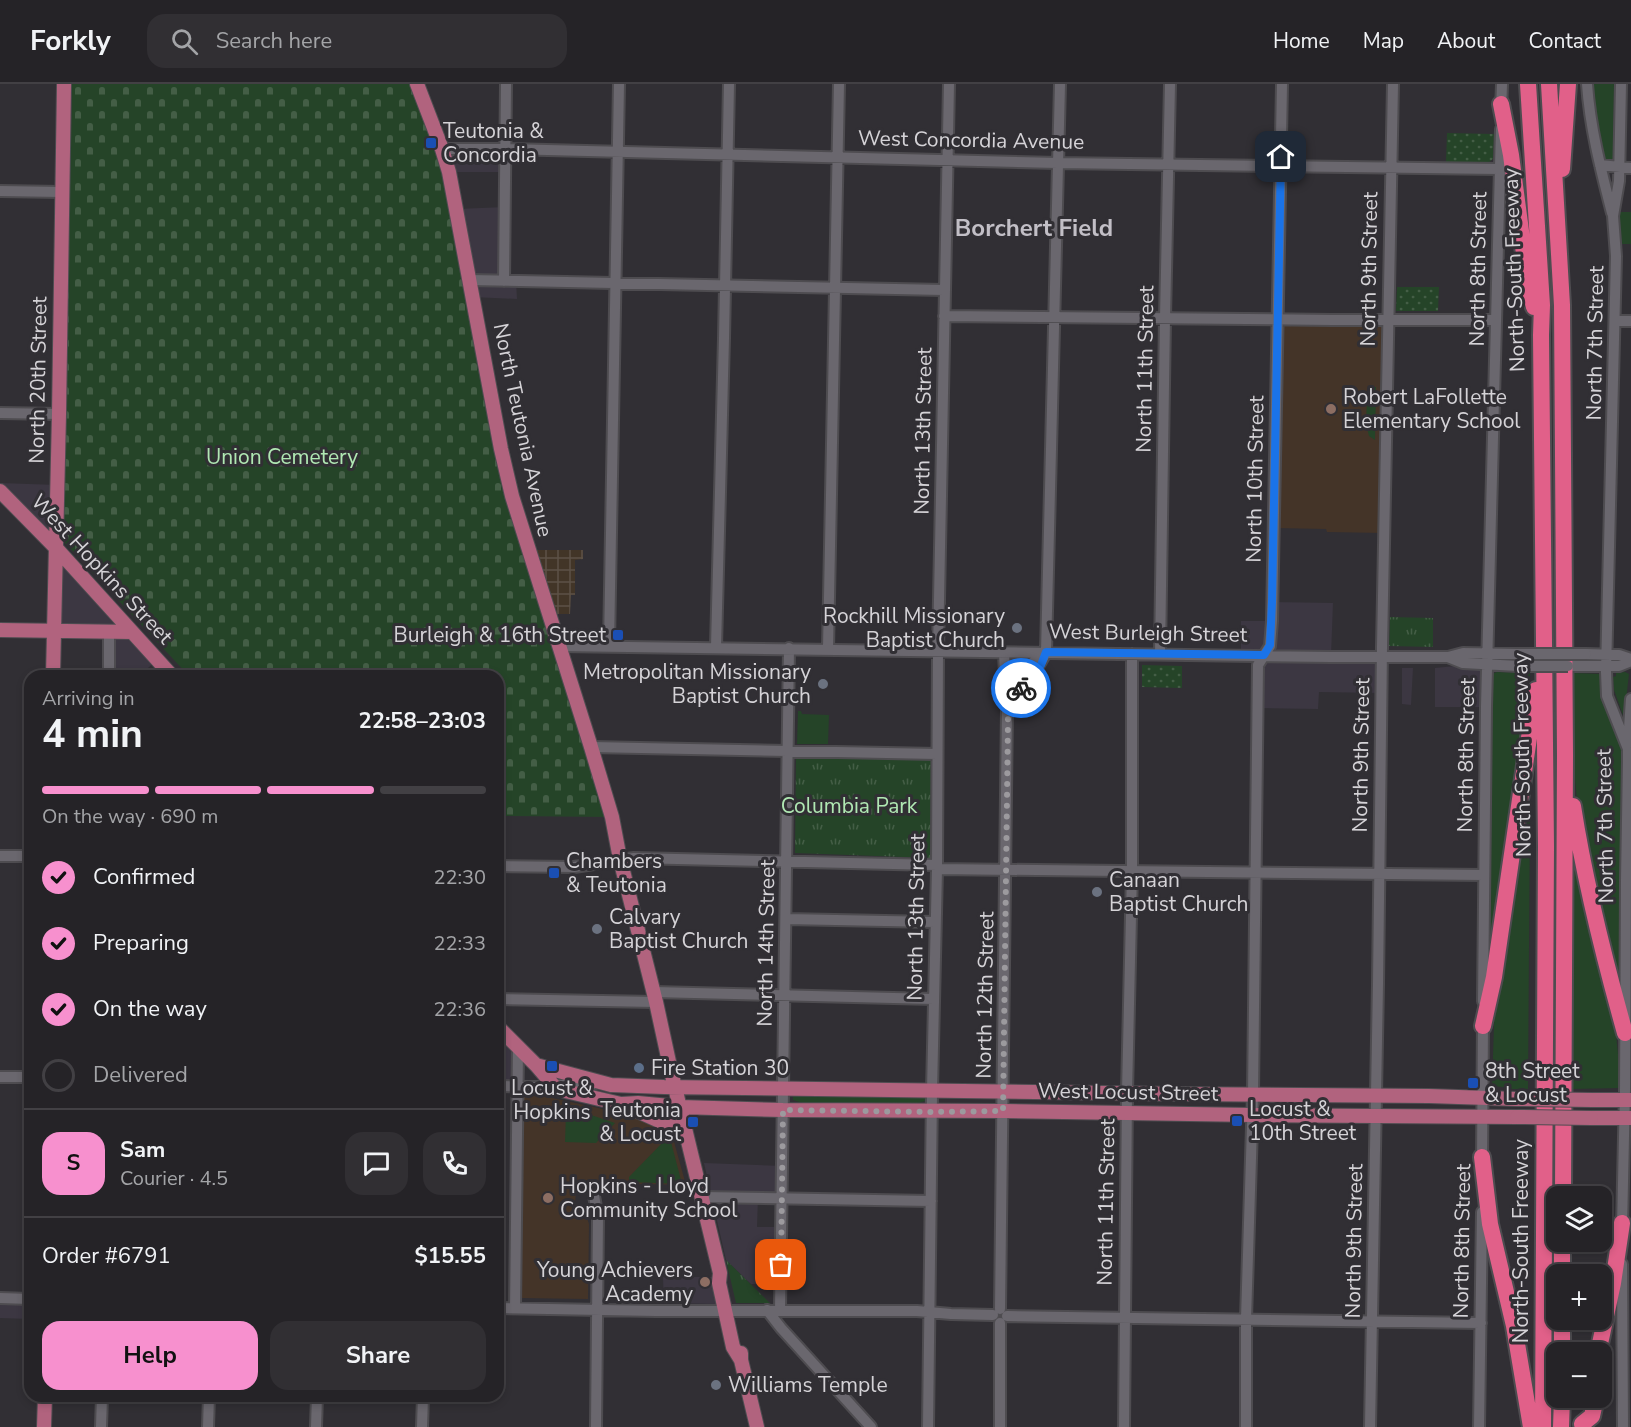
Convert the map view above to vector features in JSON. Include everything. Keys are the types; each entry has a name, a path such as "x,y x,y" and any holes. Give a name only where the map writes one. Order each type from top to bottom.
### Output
{"highway":[{"name":"North-South Freeway","path":"1528,84 1542,305 1546,858 1543,1427"},
{"name":"North-South Freeway","path":"1549,84 1562,304 1565,755 1563,1186"},
{"path":"1558,251 1568,84"},
{"path":"1501,104 1514,178 1528,284 1541,335"},
{"path":"1483,1026 1494,978 1543,648"},
{"path":"1565,755 1579,842 1599,937 1625,1033"},
{"path":"1482,1157 1490,1224 1514,1326 1531,1427"},
{"path":"1602,1342 1622,1223"},
{"path":"1561,1427 1562,1408"},
{"path":"1582,1426 1586,1408"},
{"path":"1582,1426 1592,1416 1594,1408"}],"main road":[{"name":"North 20th Street","path":"52,670 64,84"},
{"name":"North Teutonia Avenue","path":"417,84 449,172 512,496 612,817 620,859 720,1273 719,1283 729,1311 733,1347 741,1360 757,1427"},
{"name":"West Hopkins Street","path":"0,491 56,548 167,670"},
{"path":"0,630 132,632"},
{"path":"504,1033 554,1086"},
{"path":"536,1065 611,1085"},
{"name":"West Locust Street","path":"611,1085 1628,1100"},
{"name":"West Locust Street","path":"554,1086 561,1090 621,1104 638,1103 680,1107 932,1112 1628,1118"},
{"path":"621,1104 680,1130 687,1139"},
{"path":"44,1427 45,1402"}],"street":[{"path":"504,281 506,84"},
{"path":"609,645 619,84"},
{"path":"716,647 729,84"},
{"path":"828,649 839,84"},
{"name":"North 13th Street","path":"928,1427 938,651 949,84"},
{"path":"1046,652 1060,84"},
{"name":"North 11th Street","path":"1160,654 1170,84"},
{"name":"North 10th Street","path":"1253,1095 1258,665 1270,645 1272,621 1282,84"},
{"name":"North 9th Street","path":"1370,1427 1393,84"},
{"name":"North 8th Street","path":"1479,1427 1487,659 1502,84"},
{"path":"1587,84 1592,128 1613,216"},
{"name":"North 7th Street","path":"1621,84 1619,168 1613,216 1616,256 1615,321 1606,667 1607,696 1628,749 1625,1033 1628,1118 1622,1223 1627,1325 1623,1427"},
{"name":"West Concordia Avenue","path":"442,149 1499,169"},
{"path":"1600,165 1631,168"},
{"path":"0,191 62,192"},
{"path":"469,280 944,290"},
{"path":"944,316 1496,320"},
{"path":"1615,321 1631,321"},
{"path":"0,413 59,414"},
{"path":"109,633 109,670"},
{"name":"West Burleigh Street","path":"560,646 1382,657 1448,657 1463,653 1518,666 1606,667 1619,666 1631,660"},
{"name":"North 14th Street","path":"780,1310 789,648"},
{"path":"1004,652 1007,713"},
{"name":"North 12th Street","path":"1000,1427 1007,713 1022,686 1041,665 1046,652"},
{"name":"North 11th Street","path":"1124,1427 1127,1093 1132,871 1132,654"},
{"name":"West Burleigh Street","path":"1487,659 1517,654 1607,654 1619,655 1631,660"},
{"path":"1628,749 1631,699"},
{"path":"591,747 937,754"},
{"path":"0,856 24,856"},
{"path":"504,866 574,867 634,858 1006,871 1484,875"},
{"path":"786,919 936,922"},
{"path":"504,999 786,995 934,999"},
{"path":"515,1308 518,1048"},
{"path":"0,1077 24,1077"},
{"name":"West Locust Street","path":"504,1086 554,1086 573,1083 611,1085"},
{"path":"1246,1427 1246,1319 1253,1095"},
{"path":"594,1196 598,1217 596,1427"},
{"path":"702,1197 931,1201"},
{"path":"0,1298 24,1299"},
{"path":"504,1308 930,1312 1000,1316 1124,1316 1480,1323"},
{"path":"767,1310 871,1427"},
{"path":"102,1402 102,1427"},
{"path":"208,1402 208,1427"},
{"path":"316,1427 317,1402"},
{"path":"422,1427 423,1402"}],"shaded area":[{"path":"442,149 505,149 505,172 449,172"},
{"path":"505,207 504,281 516,281 517,299 473,297 457,209"},
{"name":"Robert LaFollette Elementary School","path":"1278,319 1388,321 1384,533 1274,528"},
{"path":"0,483 58,485 56,548 0,491"},
{"path":"56,548 157,660 146,670 109,670 109,633 53,632"},
{"path":"527,550 583,550 583,559 575,560 575,595 571,595 570,614 549,614"},
{"path":"1272,602 1333,603 1331,656 1373,657 1377,663 1381,693 1319,692 1318,709 1257,708 1263,656 1241,655 1241,621 1272,621"},
{"path":"1487,665 1486,707 1435,707 1435,668"},
{"path":"1402,668 1413,668 1411,705 1402,704"},
{"path":"504,1033 518,1048 518,1086 504,1086"},
{"name":"Hopkins - Lloyd Community School","path":"520,1096 543,1096 626,1114 667,1132 673,1138 686,1185 590,1183 580,1187 576,1194 575,1202 589,1224 588,1299 520,1298"},
{"path":"704,1163 782,1166 782,1197 758,1197 757,1227 782,1227 780,1284 751,1284 726,1260"},
{"path":"663,1277 712,1277 718,1303 664,1303"},
{"path":"0,1298 24,1299 24,1319 0,1318"}],"green space":[{"name":"Union Cemetery","path":"72,84 417,84 442,149 501,449 612,817 504,816 504,670 183,670 65,543 66,538 63,537"},
{"path":"1591,84 1614,84 1613,162 1606,162 1603,159 1597,133"},
{"path":"1447,133 1494,134 1493,159 1489,162 1446,162"},
{"path":"1618,212 1631,212 1631,244 1621,244"},
{"path":"1397,287 1439,287 1438,311 1396,311"},
{"path":"1373,387 1376,387 1375,440 1369,436 1366,417 1368,398"},
{"path":"1390,617 1433,618 1433,647 1389,646"},
{"path":"1142,665 1182,666 1182,688 1142,687"},
{"path":"1497,672 1530,673 1528,717 1488,963 1492,674"},
{"path":"1572,673 1601,674 1603,699 1620,740 1623,755 1619,992 1579,822 1572,747"},
{"path":"1616,673 1629,674 1624,718 1614,690 1613,677"},
{"path":"798,711 802,714 829,715 828,744 797,744"},
{"name":"Columbia Park","path":"796,757 931,759 930,858 795,853"},
{"path":"1527,782 1530,805 1528,1089 1512,1089 1492,1086 1495,995"},
{"path":"1571,843 1614,1016 1619,1088 1573,1089 1570,1061"},
{"path":"793,1096 921,1096 925,1098 925,1101 915,1104 802,1103 793,1100"},
{"path":"573,1109 615,1123 596,1143 565,1142 566,1113"},
{"path":"667,1138 671,1142 682,1184 629,1182 629,1177"},
{"path":"726,1260 770,1303 736,1303"}],"way so far":[{"path":"781,1265 783,1110 1003,1111 1008,718 1021,688"}],"place":[{"name":"Teutonia & Concordia","path":"431,143"},
{"name":"Robert LaFollette Elementary School","path":"1331,409"},
{"name":"Rockhill Missionary Baptist Church","path":"1017,628"},
{"name":"Burleigh & 16th Street","path":"618,635"},
{"name":"Metropolitan Missionary Baptist Church","path":"823,684"},
{"name":"Chambers & Teutonia","path":"554,873"},
{"name":"Canaan Baptist Church","path":"1097,892"},
{"name":"Calvary Baptist Church","path":"597,929"},
{"name":"Locust & Hopkins","path":"552,1066"},
{"name":"Fire Station 30","path":"639,1068"},
{"name":"8th Street & Locust","path":"1473,1083"},
{"name":"Locust & 10th Street","path":"1237,1121"},
{"name":"Teutonia & Locust","path":"693,1122"},
{"name":"Hopkins - Lloyd Community School","path":"548,1198"},
{"name":"Young Achievers Academy","path":"705,1282"},
{"name":"Williams Temple","path":"716,1385"}],"district":[{"name":"Borchert Field","path":"1034,228"}],"route":[{"path":"1021,688 1041,665 1046,652 1264,655 1270,645 1281,157"}]}
